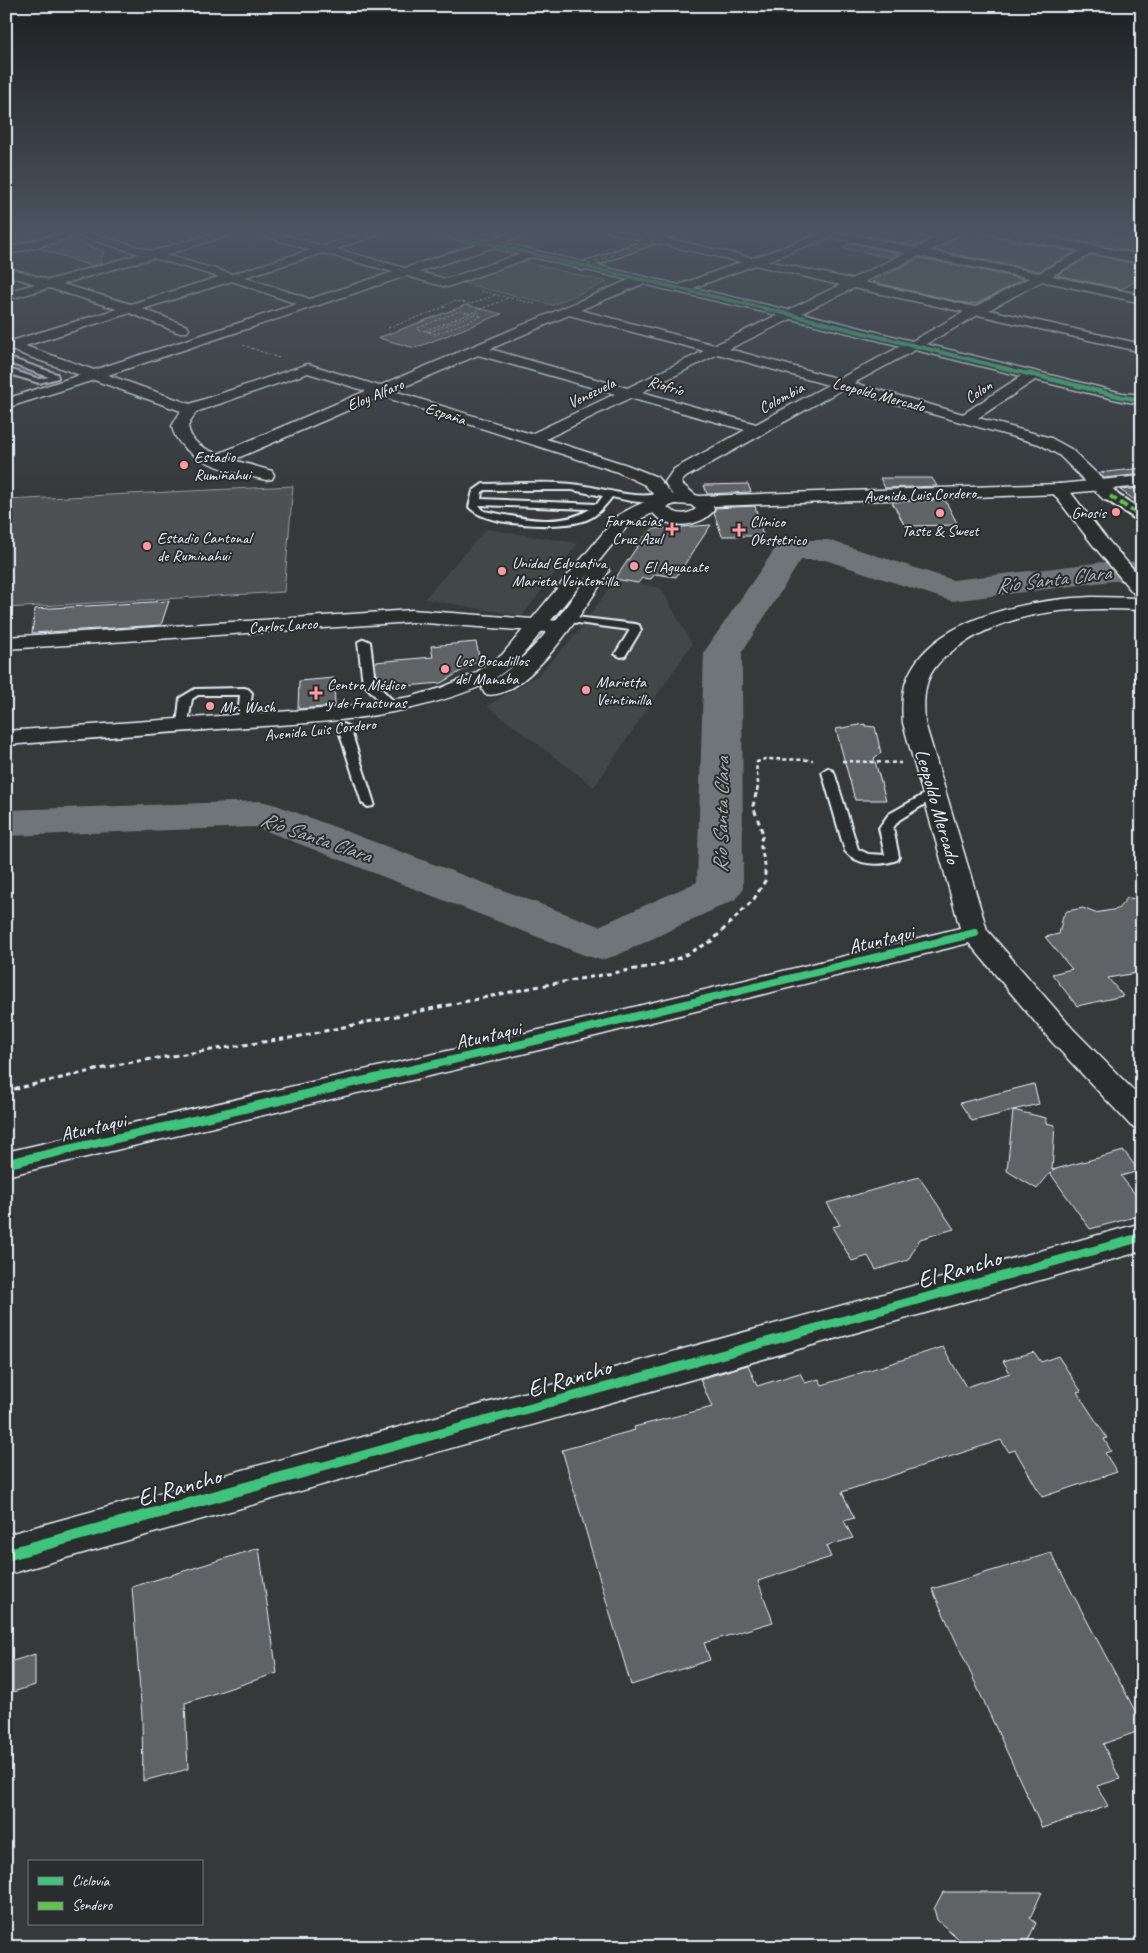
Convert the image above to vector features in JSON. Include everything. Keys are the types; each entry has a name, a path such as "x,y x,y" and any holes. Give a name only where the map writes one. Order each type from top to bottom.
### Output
{"street":[{"path":"8,345 90,321"},
{"path":"164,321 182,328"},
{"path":"6,404 260,321"},
{"name":"Eloy Alfaro","path":"218,460 544,321"},
{"name":"Leopoldo Mercado","path":"606,321 967,418 1045,441 1065,452 1104,491"},
{"name":"Venezuela","path":"532,440 779,321"},
{"path":"818,321 915,344 1033,376 1142,400"},
{"name":"Colombia","path":"698,504 674,487 674,478 758,429 958,321"},
{"path":"1022,321 1142,348"},
{"path":"8,345 190,409 308,368"},
{"name":"Riofrío","path":"477,350 758,429"},
{"name":"España","path":"308,368 640,475 651,481 666,505"},
{"name":"Colon","path":"967,418 1033,376"},
{"path":"190,409 180,426 182,435 189,445 218,460 266,475"},
{"name":"Avenida Luis Cordero","path":"1104,491 1142,480"},
{"path":"1104,491 1142,517"},
{"name":"Avenida Luis Cordero","path":"6,738 346,713 391,706 449,692 488,674 509,658 623,520 633,514 666,505 693,518 699,516 698,504 1062,494 1104,491 1142,492"},
{"path":"1062,494 1137,585"},
{"name":"Avenida Luis Cordero","path":"6,754 344,728 429,714 487,693 521,673 543,651 624,538 666,505"},
{"name":"Leopoldo Mercado","path":"1142,604 1101,602 1055,604 1008,614 968,630 932,657 921,671 915,686 912,704 914,723 975,933 1062,1035 1142,1118"},
{"name":"Carlos Larco","path":"6,644 412,616 535,625 564,623"},
{"name":"Atuntaqui","path":"6,1164 539,1040 975,933"},
{"name":"El Rancho","path":"6,1555 1142,1237"}],"lane":[{"path":"6,359 54,376 54,378 39,381 6,370"},
{"path":"610,495 604,504 585,517 571,522 555,523 481,513 474,507 479,488 483,487 572,487 666,505"},
{"path":"475,502 599,507"},
{"path":"564,623 635,627 636,630 621,654"},
{"path":"364,642 369,683 391,706"},
{"path":"1142,672 1142,678"},
{"path":"183,725 186,698 195,692 244,691 246,693 244,720"},
{"path":"344,728 368,803"},
{"path":"825,766 852,851 864,858 888,859 892,857 886,828 890,822 894,817 935,794"}],"path":[{"path":"388,328 407,321"},
{"path":"435,321 415,329 436,334 469,321"},
{"path":"425,331 450,321"},
{"path":"429,332 456,321"},
{"path":"216,336 308,368"},
{"path":"6,1091 126,1063 296,1037 536,987 658,965 679,958 712,941 754,899 765,881 765,865 760,843 763,834 753,806 759,784 755,773 757,762 764,759 825,766"},
{"path":"841,761 926,764"}],"shaded area":[{"name":"Estadio Cantonal de Ruminahui","path":"293,486 284,592 6,608 6,500"},
{"name":"Unidad Educativa Marieta Veintemilla","path":"486,529 578,543 522,616 424,599"},
{"name":"Marietta Veintimilla","path":"615,579 661,588 692,644 594,787 487,706 538,675 580,630"}],"building":[{"path":"423,321 484,321 415,348 378,338"},
{"path":"1142,468 1142,474 1104,478 1099,473"},
{"path":"880,478 932,478 937,486 885,488"},
{"path":"748,484 751,492 707,494 704,485"},
{"path":"1142,488 1142,505 1120,490"},
{"path":"945,500 958,525 905,526 892,502"},
{"path":"755,506 763,536 722,536 714,513 715,508"},
{"path":"711,525 676,577 655,574 651,579 642,578 638,583 615,579 643,538 653,529"},
{"path":"169,601 161,625 32,633 35,609"},
{"path":"476,642 480,660 441,683 383,688 377,682 375,662 433,657 431,646"},
{"name":"Centro Médico y de Fracturas","path":"334,678 335,706 298,709 299,681"},
{"path":"865,724 865,726 875,727 881,753 874,758 886,800 855,800 836,729"},
{"path":"1127,898 1142,899 1142,972 1108,978 1123,996 1077,1006 1052,974 1072,969 1045,937 1059,934 1063,916 1067,911 1083,908 1095,913 1118,909"},
{"path":"1034,1084 1039,1104 1013,1110 1046,1118 1046,1123 1055,1125 1052,1170 1124,1151 1139,1171 1121,1176 1142,1203 1142,1215 1090,1229 1050,1173 1037,1189 1007,1171 1013,1111 972,1121 960,1103"},
{"path":"919,1177 954,1229 920,1239 908,1260 876,1270 868,1256 852,1261 832,1227 840,1225 827,1203"},
{"path":"943,1347 966,1387 1010,1373 1003,1361 1034,1352 1041,1362 1058,1356 1081,1391 1077,1392 1107,1438 1104,1439 1111,1451 1105,1453 1117,1472 1042,1497 1015,1450 1009,1452 1001,1440 842,1492 854,1518 844,1521 853,1538 826,1546 831,1557 758,1581 773,1622 704,1643 710,1660 631,1685 562,1450 635,1430 634,1427 712,1407 700,1379 748,1365 757,1386 800,1373 805,1383 819,1379 822,1385"},
{"path":"259,1548 277,1673 185,1703 188,1769 143,1781 142,1716 132,1587"},
{"path":"1051,1553 1142,1724 1142,1730 1103,1744 1120,1779 1097,1786 1108,1806 1042,1828 932,1589"},
{"path":"35,1654 35,1685 13,1692 13,1661"},
{"path":"943,1892 1042,1892 1030,1918 1036,1923 1025,1947 968,1947 937,1920 934,1909"}],"waterway":[{"name":"Río Santa Clara","path":"6,823 261,814 601,944 720,889 723,652 791,550 828,550 951,591 1112,571 1142,572"}],"marked path":[{"path":"1110,496 1142,517"}],"cycle path":[{"path":"817,321 1122,397 1142,400"},
{"path":"6,1164 539,1040 975,933"},
{"path":"6,1555 1142,1237"}],"place":[{"name":"Estadio Rumiñahui","path":"184,465"},
{"name":"Gnosis","path":"1116,512"},
{"name":"Taste & Sweet","path":"940,513"},
{"name":"Farmacias Cruz Azul","path":"672,529"},
{"name":"Clínico Obstetrico","path":"739,530"},
{"name":"Estadio Cantonal de Ruminahui","path":"147,546"},
{"name":"El Aguacate","path":"634,566"},
{"name":"Unidad Educativa Marieta Veintemilla","path":"502,571"},
{"name":"Los Bocadillos del Manaba","path":"445,669"},
{"name":"Marietta Veintimilla","path":"586,690"},
{"name":"Centro Médico y de Fracturas","path":"316,693"},
{"name":"Mr. Wash","path":"210,706"}]}
